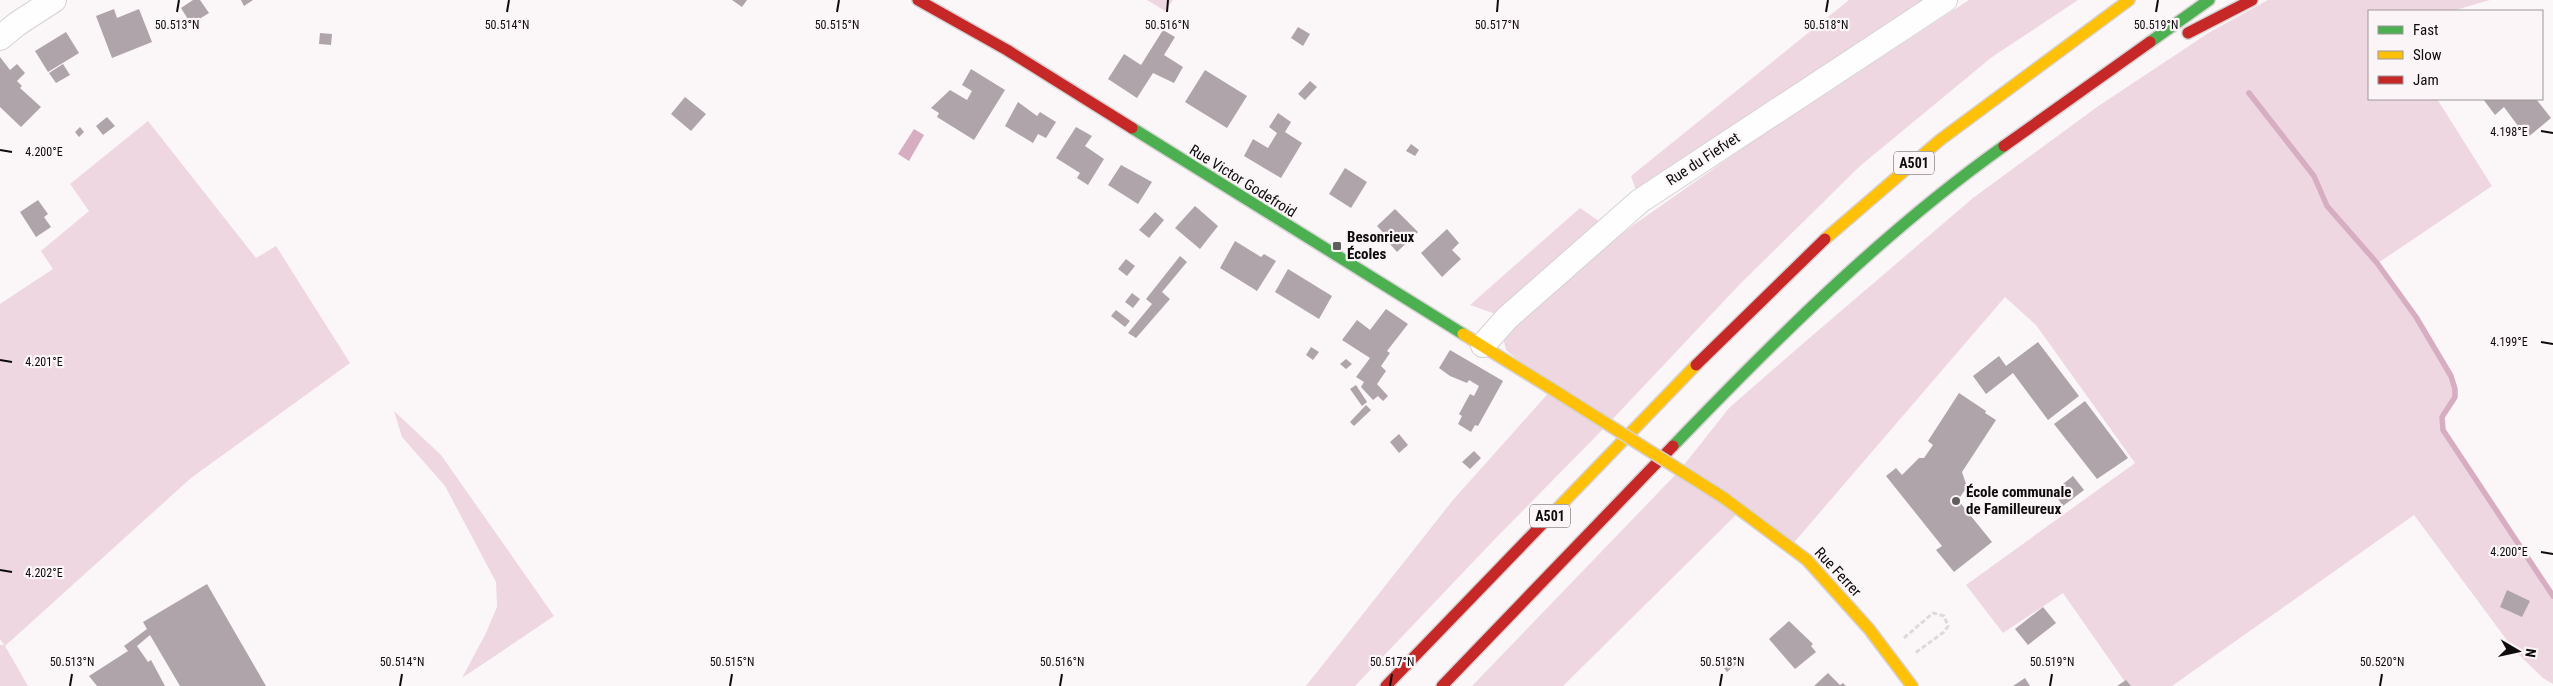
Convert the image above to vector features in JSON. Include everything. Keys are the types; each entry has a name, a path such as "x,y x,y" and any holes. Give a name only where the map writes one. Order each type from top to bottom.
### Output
{"main road":[{"name":"Rue Victor Godefroid","path":"918,0 1007,50 1193,168 1552,389"},
{"name":"A501","path":"1386,686 1715,345 1826,238 1940,140 2129,0"},
{"name":"A501","path":"1442,686 1730,387 1848,273 1965,174 2209,0"},
{"path":"2178,39 2252,0"},
{"path":"2044,116 2161,49"},
{"name":"Rue Ferrer","path":"1552,389 1724,498 1807,560 1870,628 1912,686"}],"street":[{"path":"0,38 17,24 54,0"},
{"name":"Rue du Fiefvet","path":"1483,345 1507,318 1640,201 1945,0"}],"path":[{"path":"1885,649 1897,644 1933,613 1944,616 1948,626 1944,632 1908,660 1904,675"}],"shaded area":[{"path":"1147,0 1173,0 1165,11"},
{"path":"1849,0 1945,0 1640,201 1631,176"},
{"path":"1969,0 2078,0 1992,57 1860,166 1740,284 1608,424 1355,686 1306,686 1453,500 1552,389 1506,350 1504,342 1507,320 1635,224 1756,139"},
{"path":"2268,0 2490,0 2455,10 2368,10 2368,100 2438,100 2492,186 2378,263 2416,319 2452,379 2455,394 2443,418 2443,430 2553,596 2553,684 2543,678 2515,651 2414,515 2172,686 2128,686 2063,593 2003,633 1966,585 2135,463 2036,325 2005,297 1791,546 1741,510 1563,686 1472,686 1680,470 1729,408 1973,198 2097,107 2210,32"},
{"path":"148,121 256,258 276,246 350,363 191,478 5,646 28,686 0,686 0,645 4,645 0,639 0,304 53,269 41,251 89,211 70,184"},
{"path":"914,129 924,135 909,161 898,154"},
{"path":"1580,208 1609,228 1507,318 1470,305"},
{"path":"394,411 441,455 554,616 462,678 486,633 497,607 496,582 445,486 402,437"}],"building":[{"path":"193,0 200,0 209,13 191,24 181,8"},
{"path":"241,0 253,0 244,6"},
{"path":"732,0 747,0 742,7"},
{"path":"114,9 117,18 139,9 152,42 112,58 96,16"},
{"path":"1298,27 1310,34 1303,46 1291,38"},
{"path":"1163,30 1175,37 1164,55 1183,67 1174,83 1153,73 1137,98 1108,79 1124,54 1141,65"},
{"path":"66,32 79,53 48,72 35,51"},
{"path":"320,33 332,34 331,45 319,44"},
{"path":"0,57 10,70 17,64 25,73 17,81 22,86 20,88 41,107 21,127 0,107"},
{"path":"63,64 70,75 56,83 49,73"},
{"path":"971,69 1005,90 974,140 937,117 939,113 931,108 950,90 967,100 972,91 962,85"},
{"path":"1205,70 1247,96 1227,128 1185,102"},
{"path":"1310,81 1317,87 1305,100 1298,94"},
{"path":"685,97 706,114 691,131 671,114"},
{"path":"2484,100 2537,100 2551,118 2527,138 2504,107 2495,115"},
{"path":"1018,102 1037,116 1040,112 1056,122 1046,138 1038,134 1033,143 1005,126"},
{"path":"1278,113 1291,122 1285,132 1302,143 1281,178 1244,156 1253,139 1268,148 1277,133 1269,127"},
{"path":"107,117 115,126 103,135 96,126"},
{"path":"80,127 84,132 79,137 75,132"},
{"path":"1076,127 1092,136 1085,146 1104,159 1088,185 1077,178 1080,173 1056,158"},
{"path":"1411,144 1419,150 1415,156 1406,151"},
{"path":"1121,165 1152,182 1138,204 1108,185"},
{"path":"1345,168 1367,182 1351,208 1329,194"},
{"path":"38,200 48,214 44,217 51,227 36,237 20,212"},
{"path":"1195,206 1218,226 1200,249 1175,228"},
{"path":"1395,209 1418,232 1397,252 1390,244 1392,242 1377,226"},
{"path":"1155,212 1164,220 1149,238 1139,230"},
{"path":"1447,229 1459,243 1452,250 1461,259 1442,277 1421,253"},
{"path":"1235,241 1261,257 1264,254 1276,261 1257,291 1220,268"},
{"path":"1180,256 1187,262 1162,292 1170,299 1136,338 1128,333 1152,304 1146,299"},
{"path":"1126,259 1135,266 1127,276 1118,269"},
{"path":"1288,269 1332,296 1319,319 1275,292"},
{"path":"1132,293 1140,299 1133,308 1125,302"},
{"path":"1386,309 1408,324 1387,351 1390,353 1381,366 1386,371 1377,384 1388,396 1383,401 1378,396 1373,400 1361,387 1364,382 1356,377 1370,358 1342,340 1357,320 1370,330"},
{"path":"1116,310 1130,321 1125,327 1111,316"},
{"path":"2038,342 2079,396 2048,420 2013,373 1986,394 1973,376 1999,356 2006,366"},
{"path":"1311,347 1319,352 1313,360 1306,355"},
{"path":"1450,350 1503,381 1478,426 1475,425 1471,432 1458,424 1462,416 1459,414 1470,394 1474,396 1479,386 1469,380 1467,383 1450,376 1439,368"},
{"path":"1346,359 1352,364 1346,369 1340,364"},
{"path":"1356,385 1367,402 1362,406 1350,389"},
{"path":"1959,393 1996,420 1962,472 1967,487 1958,500 1992,542 1954,572 1936,550 1942,546 1886,476 1896,468 1902,475 1919,458 1924,458 1933,445 1928,441"},
{"path":"2085,401 2128,458 2097,479 2054,424"},
{"path":"1366,405 1371,410 1354,426 1350,422"},
{"path":"1399,434 1408,445 1399,453 1390,442"},
{"path":"1474,451 1481,458 1470,469 1462,462"},
{"path":"2073,476 2084,490 2063,506 2053,492"},
{"path":"207,584 266,686 180,686 150,635 137,646 148,662 151,660 165,686 97,686 89,676 128,651 124,646 147,629 143,622"},
{"path":"2507,590 2530,601 2522,617 2500,607"},
{"path":"2043,607 2056,623 2028,645 2015,629"},
{"path":"1789,621 1813,644 1811,646 1816,652 1795,669 1769,639"},
{"path":"1736,656 1740,661 1727,672 1723,667"},
{"path":"1828,673 1840,685 1843,683 1846,686 1814,686"},
{"path":"2025,678 2030,686 2013,686"},
{"path":"2126,680 2131,686 2117,686"}],"waterway":[{"path":"2249,93 2314,176 2327,206 2377,263 2416,317 2451,376 2455,389 2455,397 2442,417 2443,430 2553,596"}],"traffic: fast":[{"path":"2150,42 2209,0"},
{"path":"1132,128 1463,334"},
{"path":"1673,446 1751,366 1832,288 1916,214 2004,146"}],"traffic: slow":[{"path":"1825,239 1940,140 2129,0"},
{"path":"1463,334 1552,389"},
{"path":"1554,512 1696,365"},
{"path":"1552,389 1724,498"},
{"path":"1724,498 1807,560 1869,629 1912,686"}],"traffic: jam":[{"path":"918,0 1007,50 1132,128"},
{"path":"2188,33 2252,0"},
{"path":"2004,146 2150,42"},
{"path":"1696,365 1825,239"},
{"path":"1442,686 1673,446"},
{"path":"1386,686 1554,512"}],"place":[{"name":"Besonrieux Écoles","path":"1337,246"},
{"name":"École communale de Familleureux","path":"1956,501"}]}
